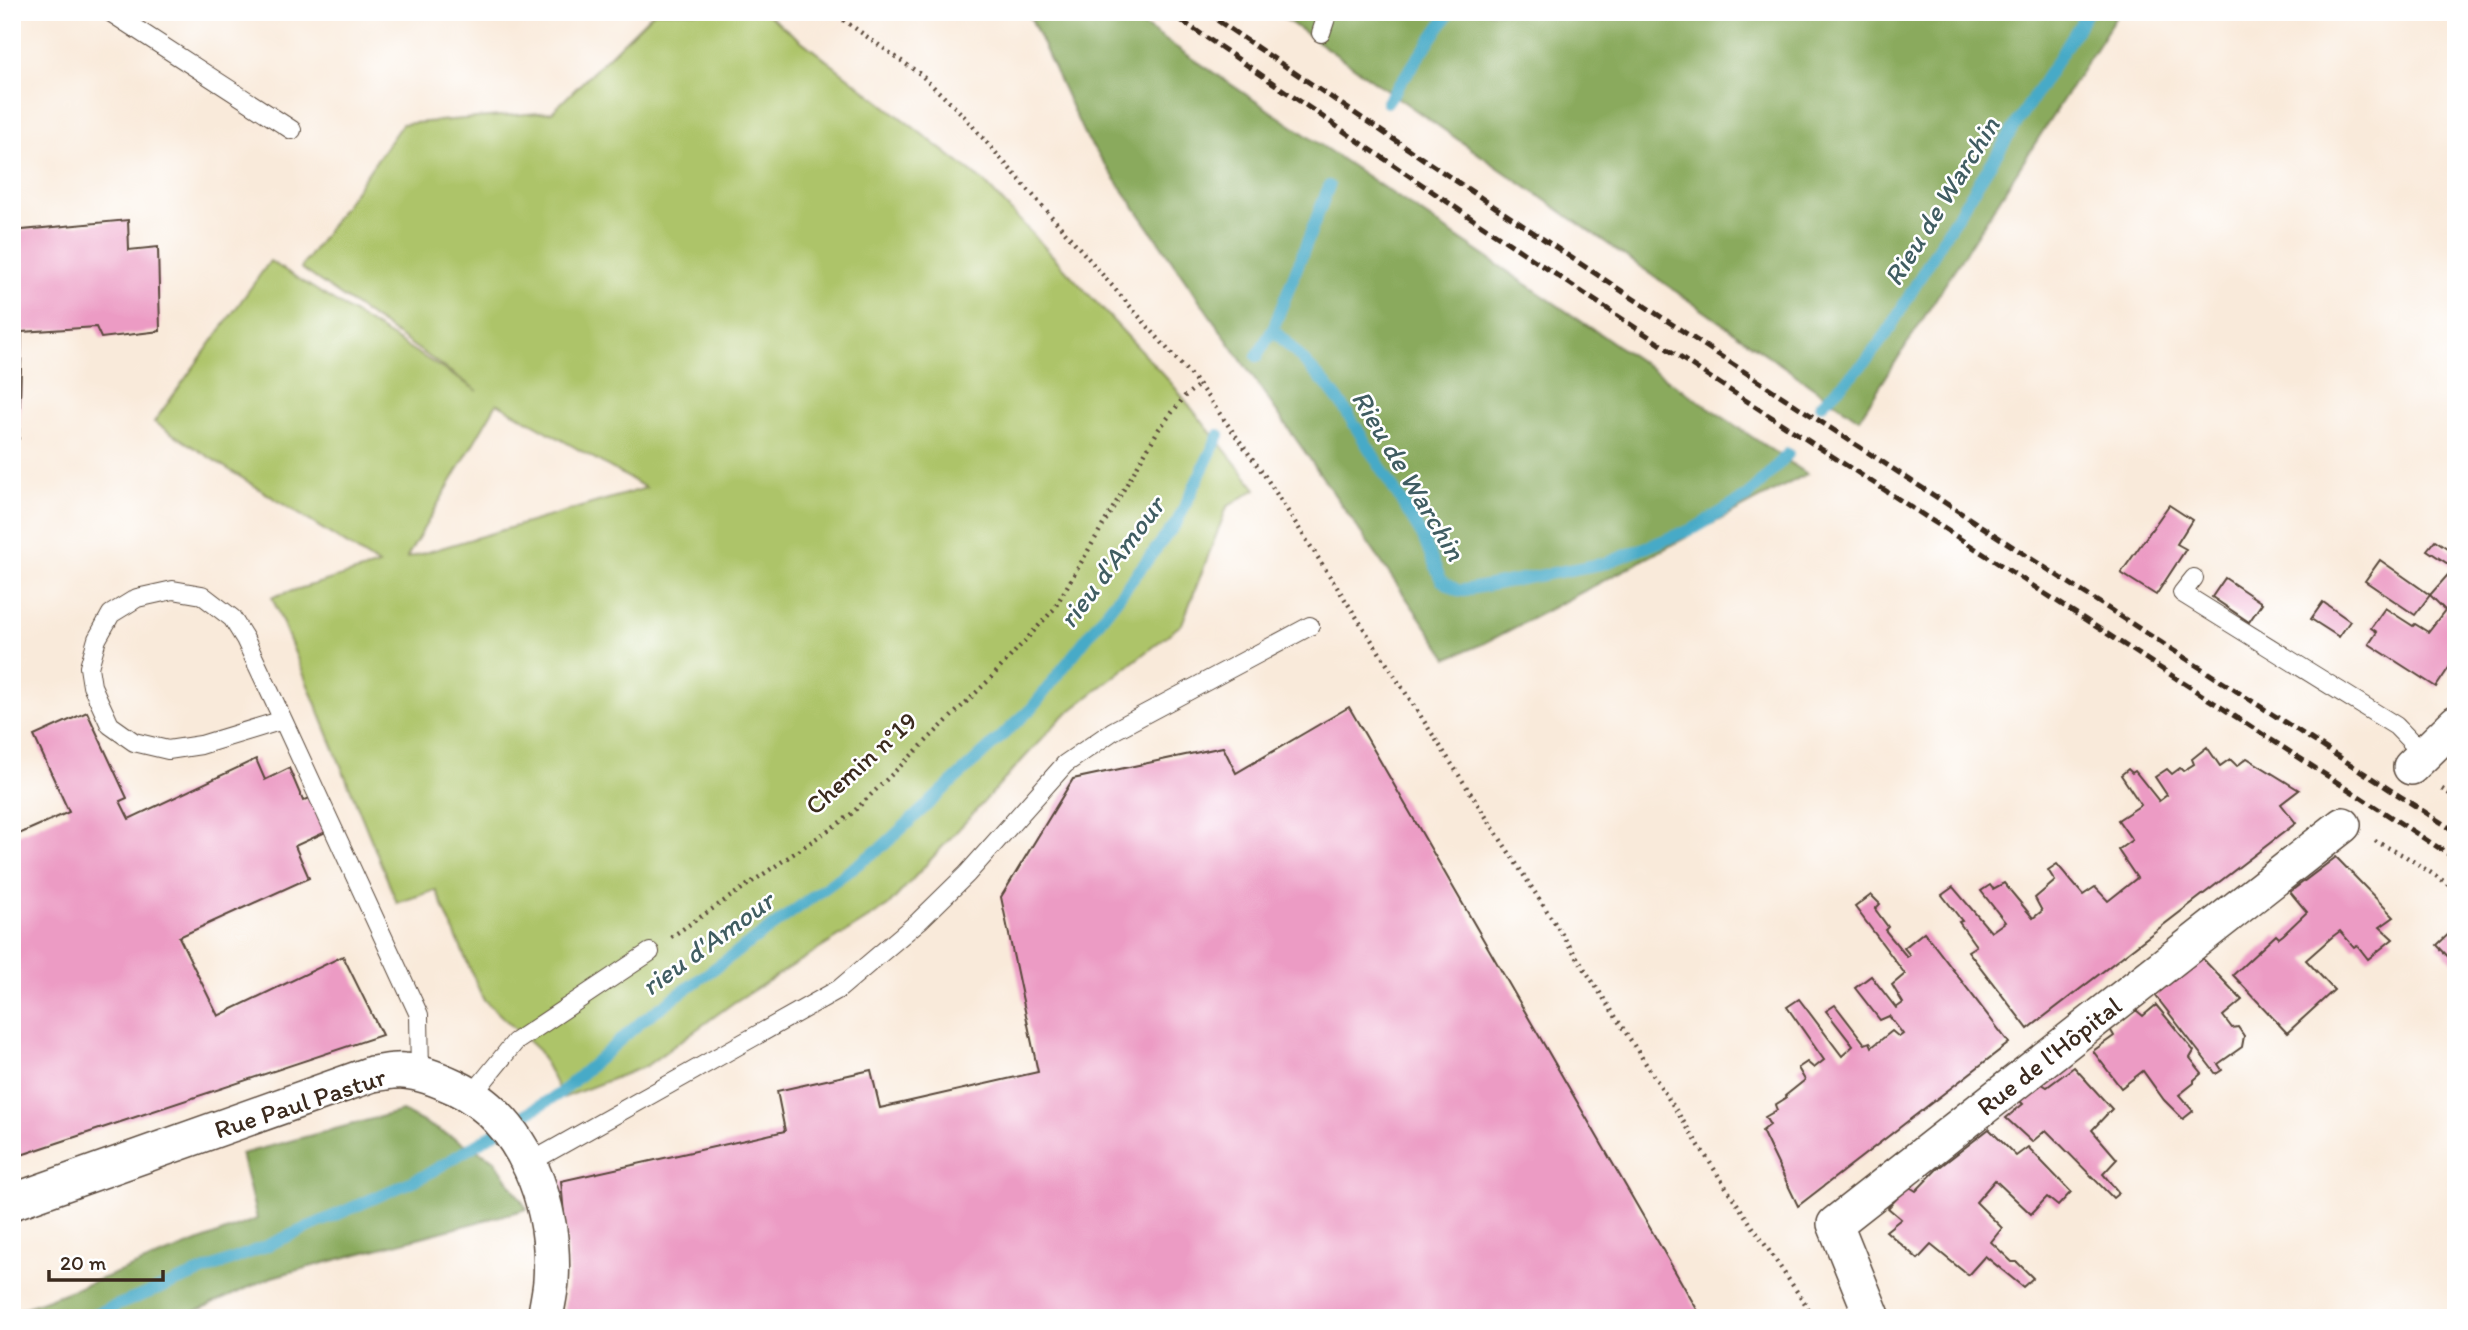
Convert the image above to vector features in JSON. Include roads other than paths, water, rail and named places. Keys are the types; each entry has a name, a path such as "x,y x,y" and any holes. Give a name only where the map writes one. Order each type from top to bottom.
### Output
{"street":[{"path":"2417,761 2456,723"},
{"name":"Rue de l'Hôpital","path":"1873,1318 1835,1224 2343,825"},
{"name":"Rue Paul Pastur","path":"12,1202 372,1074 405,1071 419,1074 442,1080 472,1095 505,1124 528,1163 547,1218 551,1280 545,1318"}],"lane":[{"path":"110,12 292,130"},
{"path":"1321,33 1328,12"},
{"path":"2194,578 2182,593 2396,726 2417,761"},
{"path":"283,720 201,745 168,750 134,742 110,724 92,687 89,667 97,639 111,614 137,597 173,590 202,595 232,618 245,639 283,720 419,1015 419,1074"},
{"path":"528,1163 839,989 919,921 967,874 1065,764 1112,731 1310,626"},
{"path":"472,1095 515,1042 650,952"}],"waterway":[{"name":"rieu d'Amour","path":"1387,102 1450,12"},
{"name":"Rieu de Warchin","path":"1821,405 1866,361 1887,333 1947,232 2088,12"},
{"name":"rieu d'Amour","path":"1257,356 1273,329 1329,186"},
{"name":"Rieu de Warchin","path":"1273,329 1326,384 1343,406 1422,535 1441,580 1459,591 1606,563 1695,528 1748,496 1788,454"},
{"name":"rieu d'Amour","path":"85,1318 264,1247 426,1175 559,1094 642,1021 883,846 1032,708 1177,522 1219,435"}],"railway":[{"path":"1169,12 1708,376 2456,859"},
{"path":"1205,12 1828,426 2456,832"}]}
